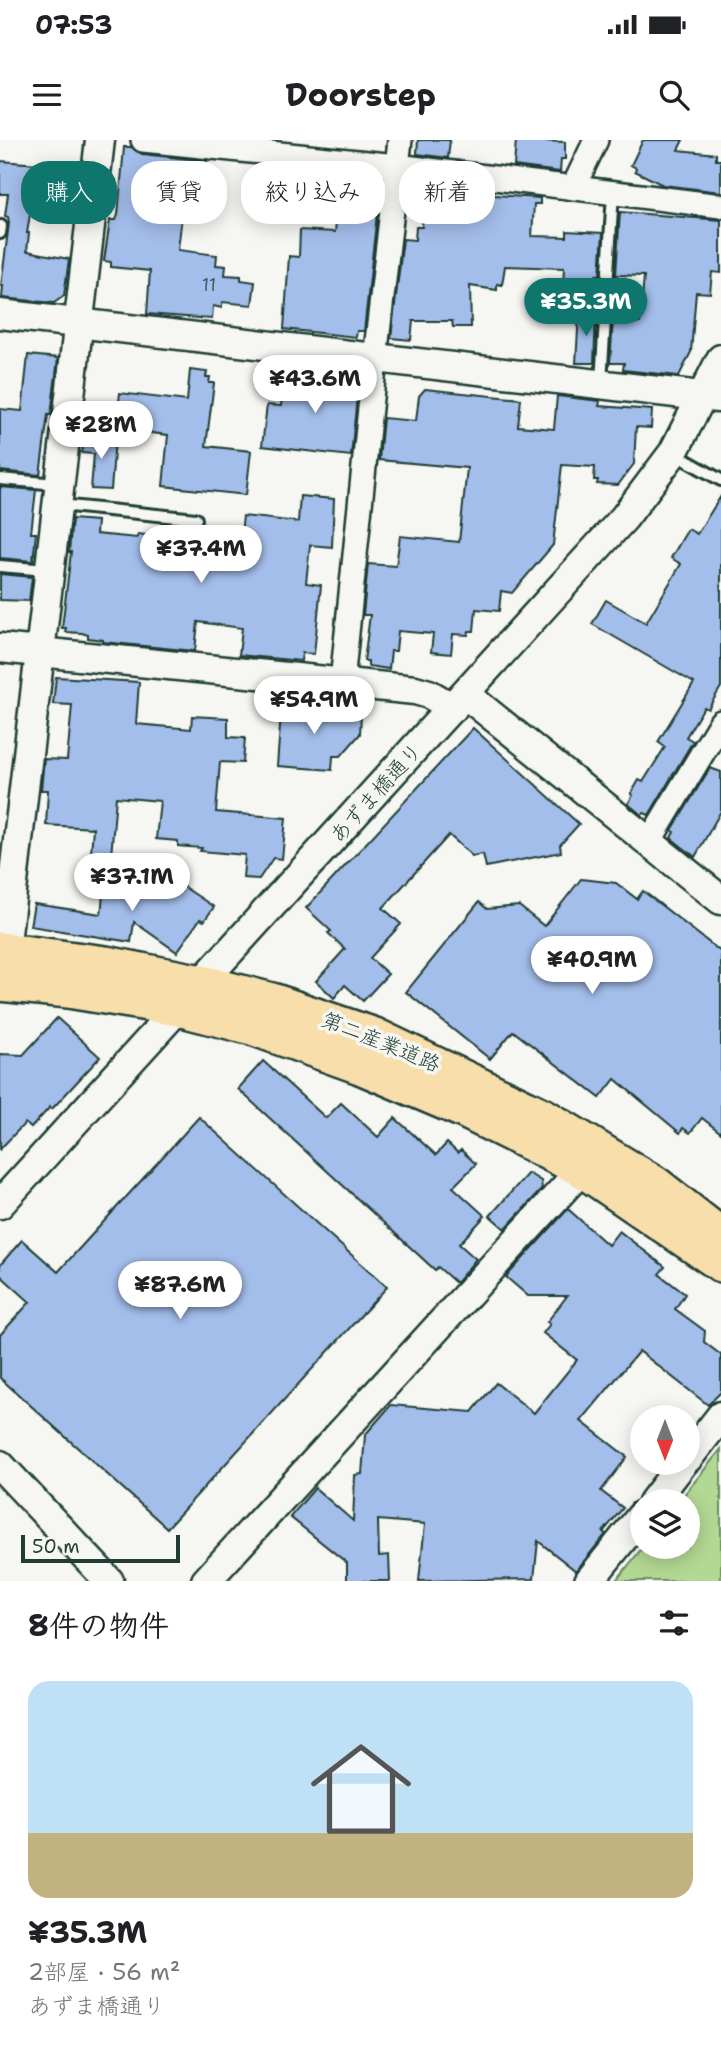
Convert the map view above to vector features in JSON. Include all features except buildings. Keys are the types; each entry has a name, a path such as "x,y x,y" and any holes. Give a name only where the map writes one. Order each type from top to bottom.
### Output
{"main road":[{"name":"第二産業道路","path":"2,961 106,964 190,996 252,1027 360,1066 466,1111 582,1169 721,1264"},
{"name":"第二産業道路","path":"190,996 272,1001 375,1036 543,1116 655,1184 721,1236"}],"street":[{"path":"2,961 100,140"},
{"path":"143,140 397,166 721,206"},
{"path":"342,682 374,359 400,140"},
{"path":"573,188 596,140"},
{"path":"0,314 712,397"},
{"name":"あずま橋通り","path":"0,1204 624,518 712,397 721,359"},
{"path":"0,648 415,690 459,701 649,842 721,900"},
{"path":"649,842 721,722"},
{"path":"206,1581 582,1169"},
{"path":"700,1443 721,1416"},
{"path":"0,1465 110,1581"},
{"path":"663,1489 674,1475"},
{"path":"589,1581 630,1530"}],"lane":[{"path":"601,384 613,193"},
{"path":"0,233 1,226"},
{"path":"673,453 721,480"},
{"path":"0,479 59,495 196,519"},
{"path":"0,566 50,570"}],"green space":[{"path":"721,1449 721,1581 616,1581 633,1559 700,1559 700,1489 689,1489"}]}
